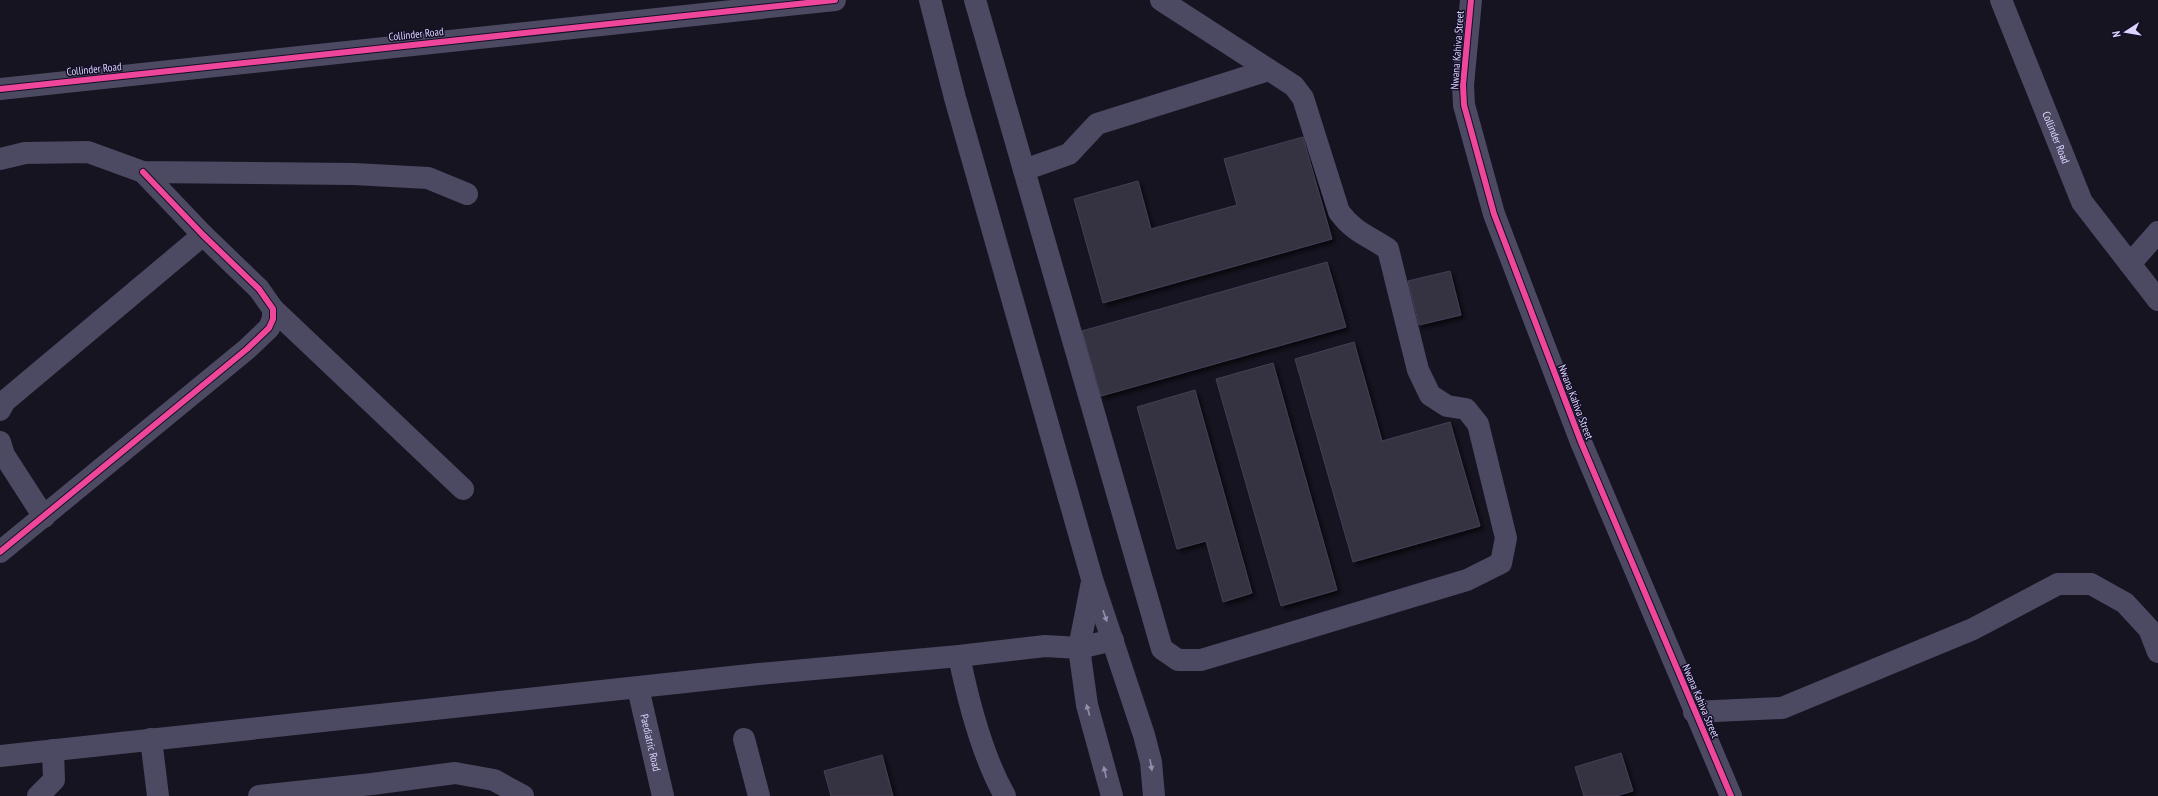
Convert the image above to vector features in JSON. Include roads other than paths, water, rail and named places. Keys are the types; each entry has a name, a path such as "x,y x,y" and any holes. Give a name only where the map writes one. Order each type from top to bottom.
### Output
{"street":[{"name":"Collinder Road","path":"0,89 835,0"},
{"path":"930,0 955,98 1092,579 1113,640 1151,762 1154,796"},
{"path":"975,0 1162,649 1178,660 1201,660 1467,580 1485,573 1501,563 1506,538 1478,424 1466,410 1447,406 1430,395 1418,370 1388,249 1362,235 1349,225 1339,212 1303,98 1294,86 1161,0"},
{"name":"Nwana Kahiva Street","path":"1471,0 1463,85 1464,106 1494,214 1581,442 1730,796"},
{"name":"Collinder Road","path":"2001,0 2082,202 2158,300"},
{"path":"1024,170 1069,154 1097,124 1269,70"},
{"path":"0,159 25,154 88,152 143,172 354,174 428,178 467,194"},
{"path":"143,172 203,235 259,289 273,309 464,489"},
{"path":"2130,264 2158,232"},
{"path":"0,410 5,401 203,235"},
{"path":"0,552 247,349 269,328 273,319 273,309"},
{"path":"0,442 4,455 44,517"},
{"path":"1092,579 1091,594 1080,648 1087,705 1112,796"},
{"path":"1694,712 1782,708 1973,629 2058,584 2091,584 2125,603 2150,629 2158,652"},
{"path":"0,756 759,674 959,656 1045,646 1080,648 1113,640"},
{"path":"959,656 969,699 998,782 1005,796"},
{"name":"Paediatric Road","path":"638,688 663,796"},
{"path":"151,739 158,796"},
{"path":"744,739 759,796"},
{"path":"38,796 55,788 53,750"},
{"path":"259,796 372,784 455,772 494,780 523,796"}]}
